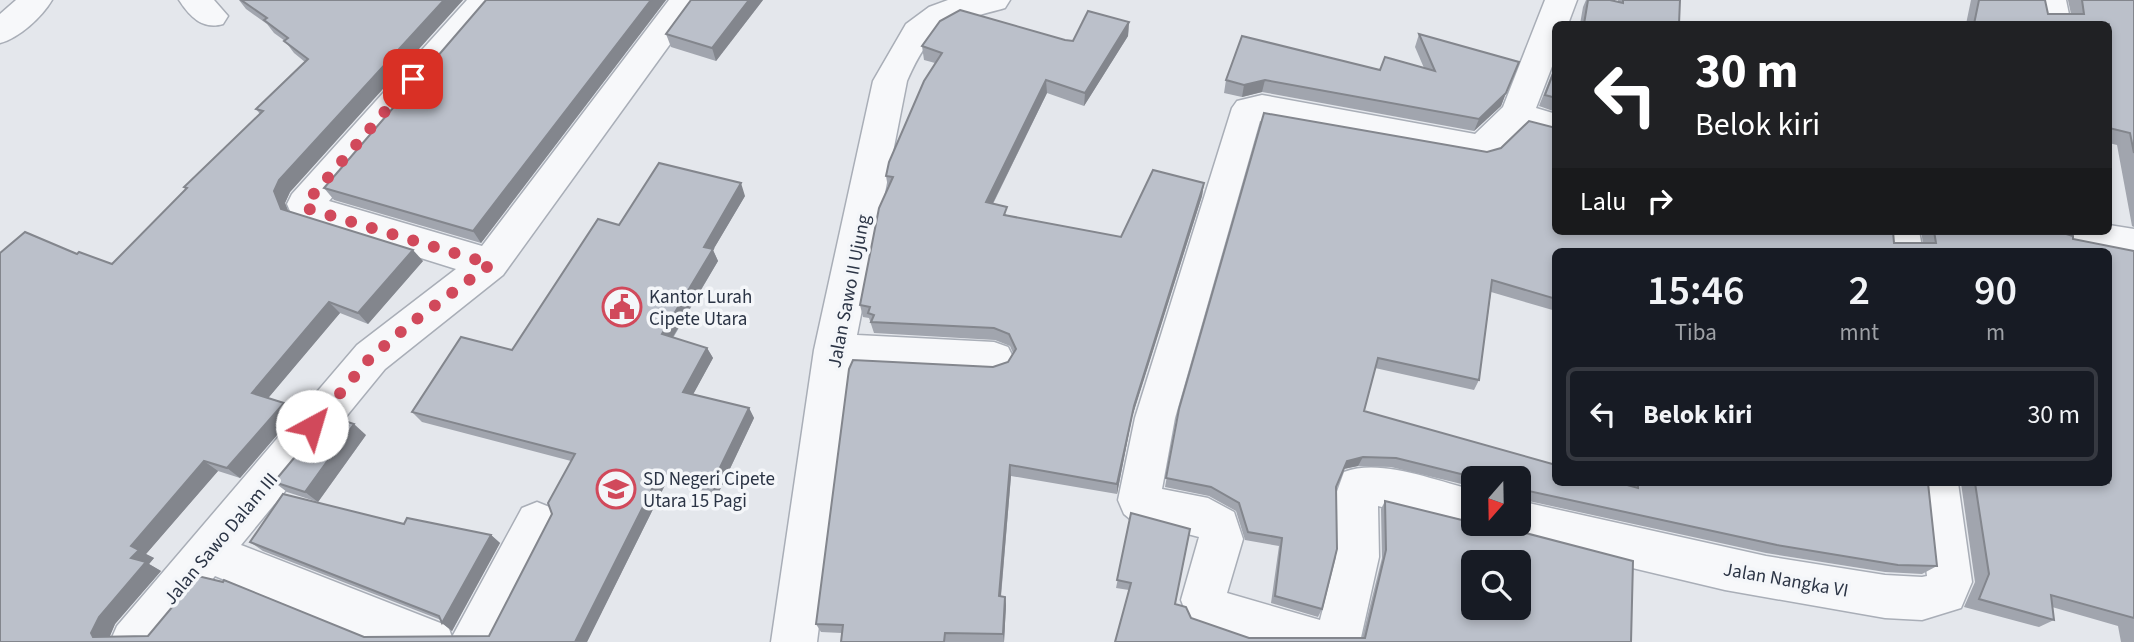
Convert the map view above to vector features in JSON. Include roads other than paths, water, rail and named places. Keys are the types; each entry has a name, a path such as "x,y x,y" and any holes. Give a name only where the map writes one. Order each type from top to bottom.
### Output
{"street":[{"path":"0,32 36,0"},
{"path":"485,0 305,204 306,208 491,264"},
{"name":"Jalan Sawo Dalam III","path":"133,642 371,357 414,321 491,264 686,0"},
{"name":"Jalan Sawo II Ujung","path":"794,642 834,350 890,81 914,36 926,22 958,6 994,0"},
{"path":"1553,21 1561,0"},
{"path":"2050,0 2054,21"},
{"path":"1318,642 1206,608 1203,600 1221,539 1219,526 1208,518 1145,505 1139,500 1155,418 1244,117 1249,110 1262,108 1482,148 1517,114 1552,23"},
{"path":"1517,114 1552,126"},
{"path":"2101,235 2134,244"},
{"path":"834,350 994,359"},
{"path":"1337,642 1359,546 1360,518 1355,495 1359,486 1383,487 1461,507"},
{"name":"Jalan Nangka VI","path":"1531,524 1668,557 1790,582 1895,597 1933,598 1945,593 1950,582 1937,486"},
{"path":"473,642 537,522"},
{"path":"209,554 432,642"}],"place":[{"name":"Kantor Lurah Cipete Utara","path":"622,307"},
{"name":"SD Negeri Cipete Utara 15 Pagi","path":"616,489"}]}
